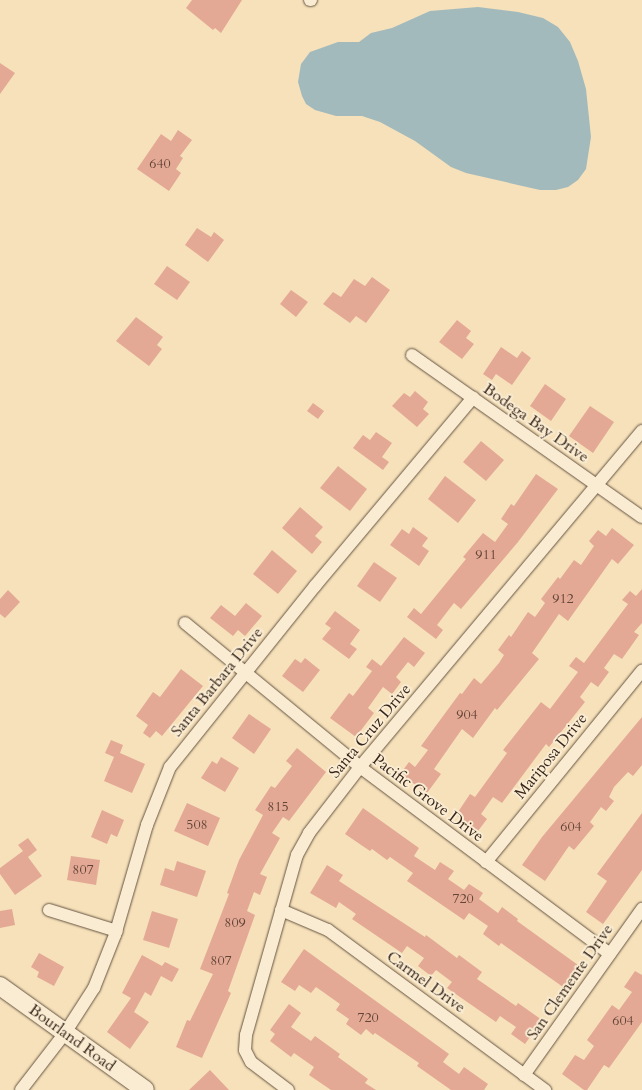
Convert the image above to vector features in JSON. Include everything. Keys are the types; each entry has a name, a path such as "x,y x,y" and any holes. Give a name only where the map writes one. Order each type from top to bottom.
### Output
{"main road":[{"name":"Bourland Road","path":"0,986 145,1090"}],"street":[{"name":"Bodega Bay Drive","path":"412,354 642,518"},
{"name":"Santa Barbara Drive","path":"21,1090 65,1033 94,988 117,931 147,825 170,767 246,672 473,398"},
{"name":"Santa Cruz Drive","path":"288,1090 251,1062 245,1050 249,1019 297,855 309,834 360,767 642,431"},
{"name":"Pacific Grove Drive","path":"186,624 360,767 610,954"},
{"name":"Mariposa Drive","path":"486,862 642,671"},
{"name":"San Clemente Drive","path":"524,1075 642,909"},
{"path":"49,910 117,931"},
{"name":"Carmel Drive","path":"282,910 328,930 545,1090"}],"water":[{"path":"478,7 518,12 543,18 558,27 570,42 586,89 591,137 586,169 578,180 568,187 556,190 540,190 466,173 451,167 415,141 380,122 362,116 336,116 315,110 306,104 302,96 298,82 301,64 310,52 338,42 359,42 371,33 392,28 430,11"}],"building":[{"path":"192,0 242,0 221,33 215,28 213,30 186,8"},
{"path":"0,63 15,73 0,94"},
{"path":"178,130 192,140 180,156 183,158 176,169 181,173 169,191 137,169 161,134 171,141"},
{"path":"197,228 211,237 214,232 224,240 208,262 185,245"},
{"path":"167,266 190,282 177,300 154,284"},
{"path":"372,277 390,290 366,323 356,316 350,323 323,304 333,292 341,297 354,279 365,286"},
{"path":"291,290 308,302 296,317 280,304"},
{"path":"136,317 163,337 157,345 162,349 149,366 116,341"},
{"path":"457,320 471,331 466,338 474,344 462,359 439,342"},
{"path":"501,347 517,358 522,351 531,358 512,385 496,374 492,380 483,374"},
{"path":"545,384 566,399 551,421 530,406"},
{"path":"415,391 428,402 423,409 429,414 417,427 392,406 404,393 410,397"},
{"path":"313,403 324,411 318,419 307,411"},
{"path":"590,406 614,422 593,453 569,436"},
{"path":"376,432 392,443 382,457 389,462 383,470 353,448 363,435 370,440"},
{"path":"481,441 504,460 486,481 463,462"},
{"path":"338,466 367,489 350,511 320,488"},
{"path":"536,474 558,489 518,542 461,609 454,603 437,625 443,630 436,639 407,617 414,608 421,614 466,559 463,557 483,533 495,542 508,524 501,519 511,504 514,506"},
{"path":"445,476 476,500 458,523 428,499"},
{"path":"300,507 323,527 315,536 322,542 312,554 282,528"},
{"path":"413,527 428,538 422,546 429,551 419,566 390,545 402,529 409,534"},
{"path":"612,528 634,545 618,564 612,559 568,621 559,614 532,653 539,659 497,710 495,708 473,738 462,729 434,769 441,774 427,793 400,774 409,762 415,767 428,750 421,746 460,693 462,694 474,678 481,684 499,663 504,655 498,650 509,635 511,637 528,612 535,617 545,603 541,599 558,577 560,579 574,560 581,565 594,546 589,541 598,530 606,536"},
{"path":"272,550 297,571 278,594 253,574"},
{"path":"374,562 397,578 380,602 357,586"},
{"path":"642,589 642,623 634,632 639,635 622,659 614,654 604,668 609,672 598,687 591,682 580,697 585,702 549,747 546,744 502,803 493,797 481,814 487,819 478,831 456,815 470,794 475,797 507,753 503,750 541,702 550,709 578,672 569,666 576,657 584,663 628,604 622,600 630,591 636,596"},
{"path":"8,590 20,602 5,618 0,614 0,599"},
{"path":"246,603 262,616 245,636 238,630 233,636 210,618 221,605 235,616"},
{"path":"335,611 360,630 350,644 357,649 349,659 322,639 331,628 325,624"},
{"path":"404,637 425,653 414,667 408,662 396,677 401,682 392,694 383,687 368,708 374,713 356,737 330,718 349,693 353,696 372,671 366,667 372,659 381,666"},
{"path":"305,658 320,670 303,692 282,676 295,659 301,663"},
{"path":"181,669 203,686 162,736 156,731 150,738 143,733 148,725 136,716 153,692 160,697"},
{"path":"249,714 271,729 254,754 232,738"},
{"path":"642,717 642,765 633,776 628,772 614,787 609,797 614,801 606,811 601,807 590,822 594,826 574,850 569,846 545,881 522,865 542,837"},
{"path":"111,740 123,745 120,753 145,764 132,793 104,781 114,757 105,753"},
{"path":"297,748 326,772 289,821 283,817 272,833 280,838 260,874 267,877 260,895 254,892 247,911 255,915 228,991 231,993 202,1058 176,1047 187,1020 190,1021 213,974 200,969 229,894 227,893 239,860 263,815 255,810 271,786 275,788 292,766 286,761"},
{"path":"221,757 239,768 225,792 201,778 212,761 217,764"},
{"path":"187,803 220,818 208,846 174,831"},
{"path":"363,808 419,848 414,856 435,870 440,862 454,871 448,879 464,890 469,884 483,893 479,899 498,913 502,907 518,919 517,921 578,965 563,987 501,943 499,946 483,934 488,926 469,913 464,920 407,881 413,873 390,857 387,860 345,834"},
{"path":"102,810 124,820 117,837 111,834 107,844 91,837"},
{"path":"642,813 642,870 603,924 586,912 607,881 597,874"},
{"path":"28,838 37,850 28,857 42,876 15,895 0,874 0,868 23,851 18,845"},
{"path":"71,856 100,860 96,885 67,880"},
{"path":"177,861 206,871 197,897 160,885 165,868 174,871"},
{"path":"327,865 343,875 339,881 425,937 426,935 457,958 459,955 482,972 477,979 516,1006 518,1003 542,1020 525,1044 511,1034 516,1027 500,1016 496,1022 447,988 452,982 436,970 431,976 418,966 424,958 407,946 402,953 352,919 356,914 339,902 336,908 310,893"},
{"path":"12,909 15,925 0,928 0,911"},
{"path":"152,911 178,919 169,948 143,940"},
{"path":"304,949 449,1054 443,1062 459,1074 464,1067 488,1084 484,1090 451,1090 417,1066 419,1063 375,1033 373,1035 366,1029 361,1035 346,1024 349,1019 336,1010 340,1004 316,987 311,993 299,985 295,991 281,982"},
{"path":"39,953 64,967 54,986 37,977 39,972 31,967"},
{"path":"142,955 162,966 165,962 179,969 172,982 161,976 151,996 145,992 134,1012 149,1022 130,1049 107,1032 131,998 122,993"},
{"path":"635,971 642,975 642,1022 609,1068 604,1065 587,1090 584,1090 562,1074 575,1055 584,1060 594,1046 587,1040 612,1005 619,1010 632,992 624,987"},
{"path":"289,1004 301,1013 291,1027 311,1041 315,1036 340,1054 338,1057 368,1079 365,1083 376,1090 331,1090 309,1075 314,1067 294,1053 291,1057 270,1041 275,1034 270,1030"},
{"path":"210,1070 229,1090 189,1090"}]}
